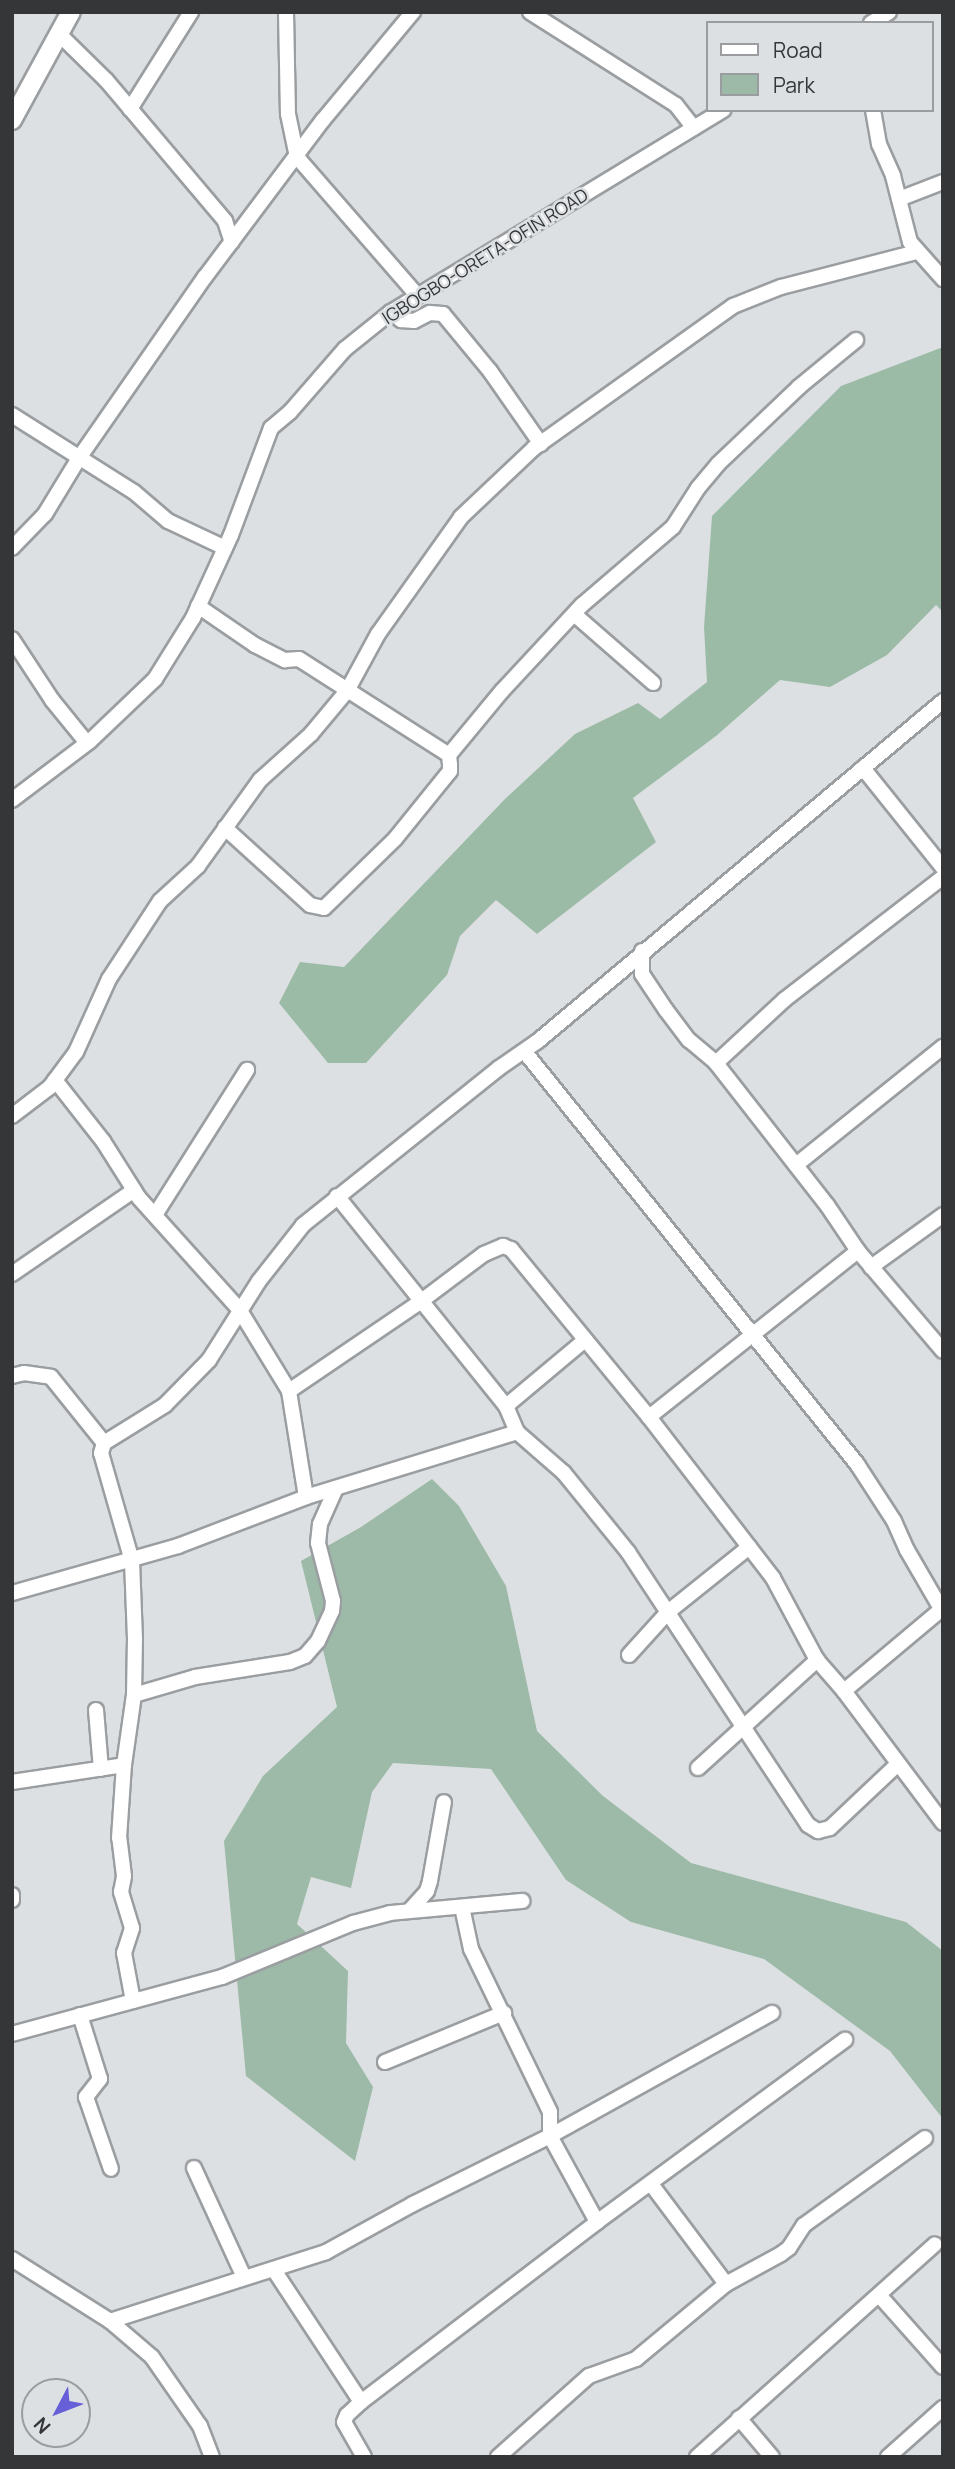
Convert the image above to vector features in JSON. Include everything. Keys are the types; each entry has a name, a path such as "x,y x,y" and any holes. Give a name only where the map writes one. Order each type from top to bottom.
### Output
{"main road":[{"path":"12,120 71,12"}],"street":[{"path":"130,109 191,12"},
{"path":"286,12 288,114 297,157 418,296"},
{"path":"12,548 45,514 79,457 232,242 413,12"},
{"path":"530,12 676,105 694,128"},
{"path":"59,34 130,109 225,221 232,242"},
{"name":"IGBOGBO-ORETA-OFIN ROAD","path":"12,800 87,743 155,679 198,607 225,548 271,428 290,412 345,349 391,312 720,112"},
{"path":"873,112 878,144 916,252 943,279"},
{"path":"899,199 943,182"},
{"path":"225,221 245,226"},
{"path":"12,1116 55,1080 76,1052 109,979 160,901 198,866 260,780 311,734 347,691 378,634 461,517 541,444 733,306 781,287 916,252"},
{"path":"391,312 401,320 414,321 430,313 443,314 490,372 541,444"},
{"path":"225,828 310,905 324,908 395,839 450,771 449,755 573,614 673,527 698,488 718,464 799,387 856,340"},
{"path":"12,415 134,492 168,521 225,548"},
{"path":"198,607 255,645 285,660 299,659 449,755"},
{"path":"573,614 653,683"},
{"path":"12,639 51,700 87,743"},
{"path":"133,2001 124,1953 132,1928 121,1892 124,1876 119,1838 124,1765 134,1695 132,1561 101,1453 103,1443 165,1405 209,1360 239,1309 303,1225 524,1051 943,701"},
{"path":"863,768 943,868"},
{"path":"716,1063 785,1000 943,877"},
{"path":"642,951 642,974 689,1040 716,1063 796,1165 858,1251 943,1352"},
{"path":"796,1165 943,1047"},
{"path":"524,1051 858,1464 894,1521 942,1610 844,1691"},
{"path":"155,1215 247,1070"},
{"path":"55,1080 103,1141 134,1190 239,1309 289,1391 306,1497"},
{"path":"12,1274 134,1190"},
{"path":"337,1196 506,1406 517,1432 564,1473 628,1552 808,1825 818,1831 830,1828 898,1764"},
{"path":"872,1267 943,1215"},
{"path":"289,1391 420,1302 485,1254 503,1246 511,1249 649,1417 749,1546 787,1600 817,1660 844,1691 943,1823"},
{"path":"649,1417 858,1251"},
{"path":"506,1406 585,1340"},
{"path":"12,1376 24,1373 51,1377 103,1443"},
{"path":"12,1593 132,1561 306,1497 517,1432"},
{"path":"134,1695 195,1677 290,1662 305,1656 318,1641 332,1611 333,1601 318,1543 320,1524 335,1490"},
{"path":"629,1655 668,1612 749,1546"},
{"path":"698,1768 741,1726 817,1660"},
{"path":"96,1710 101,1769"},
{"path":"12,1782 124,1765"},
{"path":"411,1909 427,1891 444,1802"},
{"path":"12,1895 12,1900"},
{"path":"12,2035 222,1977 353,1923 411,1909 522,1901"},
{"path":"462,1906 471,1948 550,2112 550,2136 597,2222"},
{"path":"386,2062 504,2013"},
{"path":"110,2321 326,2252 412,2204 550,2136 772,2013"},
{"path":"80,2015 100,2079 86,2097 111,2169"},
{"path":"364,2457 344,2422 347,2415 597,2222 845,2040"},
{"path":"498,2457 589,2376 636,2359 726,2284 781,2254 789,2248 804,2225 925,2138"},
{"path":"194,2168 244,2277"},
{"path":"651,2184 726,2284"},
{"path":"697,2457 935,2244"},
{"path":"12,2259 110,2321 152,2357 200,2426 212,2457"},
{"path":"274,2270 361,2403"},
{"path":"879,2295 943,2367"},
{"path":"888,2457 943,2408"},
{"path":"739,2418 772,2457"}],"green space":[{"path":"943,347 943,612 936,605 887,655 830,687 780,680 716,736 633,798 656,842 537,934 496,900 460,936 447,975 366,1063 328,1063 279,1003 300,962 344,967 505,799 575,734 638,703 660,719 707,682 704,627 712,516 841,386"},
{"path":"432,1479 459,1506 506,1586 537,1731 603,1796 691,1863 906,1922 943,1951 943,2119 890,2051 764,1959 631,1922 566,1880 491,1769 393,1763 372,1792 351,1888 311,1877 297,1924 348,1971 346,2043 373,2087 355,2161 246,2076 224,1841 263,1776 337,1707 301,1561 361,1527"}]}
